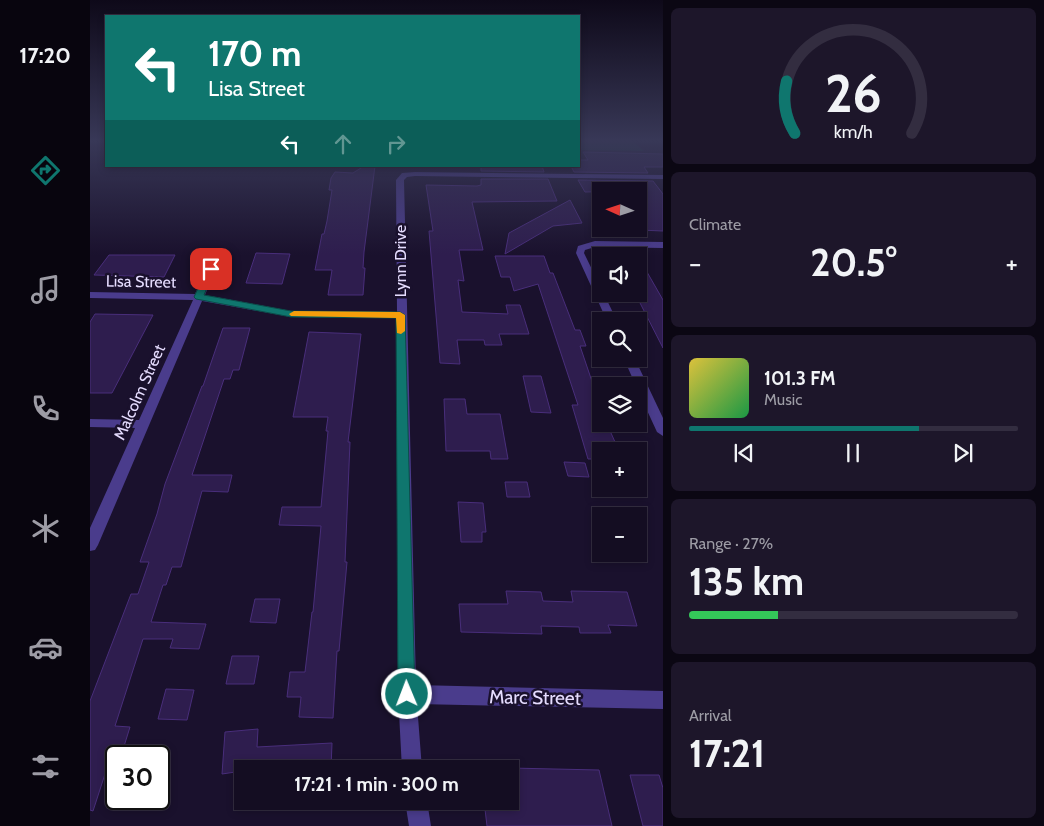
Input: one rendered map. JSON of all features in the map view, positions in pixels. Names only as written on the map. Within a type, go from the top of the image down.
[{"type":"street","name":"Lynn Drive","points":[[402,179],[400,180],[400,315],[407,694],[411,760]]},
{"type":"street","points":[[608,312],[580,253],[581,248],[595,244],[663,245]]},
{"type":"street","name":"Malcolm Street","points":[[90,545],[219,251]]},
{"type":"street","name":"Lisa Street","points":[[90,295],[199,297],[291,314],[400,315]]},
{"type":"street","points":[[633,367],[663,432]]},
{"type":"street","points":[[90,423],[143,424]]},
{"type":"street","name":"Marc Street","points":[[407,694],[663,700]]},
{"type":"street","points":[[417,810],[420,826]]},
{"type":"building","points":[[331,179],[373,179],[364,252],[363,295],[328,295],[332,270],[315,270],[322,234],[324,234],[327,221],[332,190],[329,190]]},
{"type":"building","points":[[481,179],[548,179],[557,201],[472,202],[483,250],[459,250],[464,281],[458,280],[462,312],[508,314],[506,305],[520,305],[529,334],[499,334],[502,345],[485,345],[484,340],[457,340],[460,364],[440,363],[429,231],[433,231],[426,185],[477,186],[481,185]]},
{"type":"building","points":[[578,180],[653,181],[663,194],[663,231],[648,230],[648,182],[592,182],[592,192],[585,192]]},
{"type":"building","points":[[570,200],[582,223],[553,226],[505,254],[509,233]]},
{"type":"building","points":[[256,253],[290,254],[282,284],[246,283]]},
{"type":"building","points":[[109,255],[175,255],[164,277],[94,275]]},
{"type":"building","points":[[495,256],[544,256],[550,273],[553,273],[575,330],[580,330],[586,346],[580,346],[592,381],[592,432],[611,432],[615,442],[592,442],[592,459],[588,459],[572,405],[578,405],[538,284],[514,291],[510,277],[501,277]]},
{"type":"building","points":[[647,272],[663,300],[663,348],[647,317],[647,312],[645,312],[640,302],[647,302]]},
{"type":"building","points":[[95,314],[153,315],[112,393],[90,393],[90,322]]},
{"type":"building","points":[[223,328],[250,328],[239,370],[233,370],[230,379],[224,379],[192,475],[232,475],[228,492],[202,491],[181,567],[172,567],[166,585],[163,585],[151,622],[206,624],[199,649],[170,648],[173,639],[143,639],[115,726],[130,727],[124,745],[105,745],[105,774],[93,811],[90,810],[90,701],[131,594],[138,594],[149,562],[140,562],[157,514],[165,484]]},
{"type":"building","points":[[309,332],[361,334],[348,442],[350,442],[345,562],[347,562],[339,651],[337,651],[333,718],[299,717],[301,697],[287,697],[290,672],[305,672],[321,526],[279,525],[282,507],[321,507],[328,431],[326,431],[328,417],[293,417]]},
{"type":"building","points":[[523,376],[541,376],[551,413],[531,412]]},
{"type":"building","points":[[444,399],[465,399],[467,414],[500,414],[508,459],[491,459],[490,451],[446,451]]},
{"type":"building","points":[[564,462],[585,463],[589,477],[568,476]]},
{"type":"building","points":[[505,482],[527,482],[530,497],[507,497]]},
{"type":"building","points":[[458,502],[483,503],[486,532],[482,532],[482,542],[461,542]]},
{"type":"building","points":[[506,591],[541,592],[543,601],[573,602],[571,591],[627,592],[637,626],[608,625],[611,633],[580,633],[579,627],[541,626],[542,634],[461,632],[459,604],[508,604]]},
{"type":"building","points":[[255,599],[280,599],[276,623],[250,622]]},
{"type":"building","points":[[232,656],[259,656],[254,684],[226,684]]},
{"type":"building","points":[[166,689],[194,690],[187,720],[158,719]]},
{"type":"building","points":[[258,729],[257,747],[332,743],[331,760],[234,760],[234,772],[222,774],[225,732]]},
{"type":"building","points":[[519,768],[599,770],[612,826],[487,826],[485,810],[519,810]]},
{"type":"building","points":[[630,775],[659,775],[663,788],[663,826],[643,826]]},
{"type":"slow traffic","points":[[294,314],[400,315],[401,331]]},
{"type":"route","points":[[211,269],[199,297],[291,314],[400,315],[407,694]]}]
